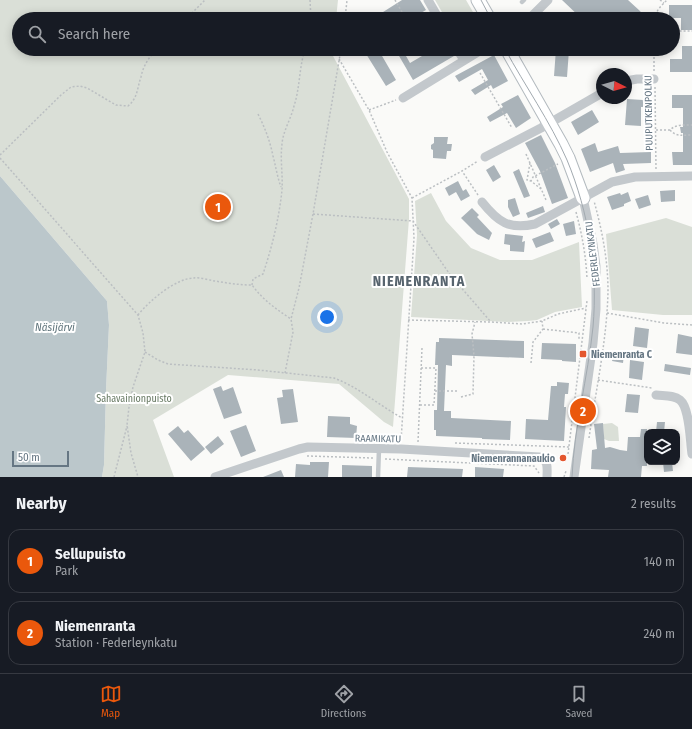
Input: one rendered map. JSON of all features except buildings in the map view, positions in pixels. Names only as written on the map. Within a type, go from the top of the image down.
[{"type":"street","points":[[428,0],[435,12]]},
{"type":"street","points":[[478,0],[485,12]]},
{"type":"street","points":[[536,12],[548,0]]},
{"type":"street","points":[[461,56],[464,60]]},
{"type":"street","points":[[403,98],[471,56]]},
{"type":"street","name":"FEDERLEYNKATU","points":[[506,56],[550,123],[568,158],[582,198],[593,244],[596,266],[597,293],[593,343],[574,477]]},
{"type":"street","points":[[632,80],[654,79]]},
{"type":"street","points":[[485,157],[550,123],[596,96]]},
{"type":"street","points":[[482,202],[493,216],[509,225],[519,227],[535,224],[612,182],[635,177],[692,176]]},
{"type":"street","points":[[656,392],[674,397],[680,400],[684,405],[687,412],[692,454]]},
{"type":"street","name":"RAAMIKATU","points":[[215,477],[308,447],[378,454],[540,457],[547,463],[547,477]]},
{"type":"lane","points":[[378,454],[378,477]]},
{"type":"path","points":[[193,12],[205,0]]},
{"type":"path","points":[[310,0],[311,12]]},
{"type":"path","points":[[346,12],[347,0]]},
{"type":"path","points":[[395,0],[402,12]]},
{"type":"path","points":[[660,0],[664,3]]},
{"type":"path","points":[[657,12],[667,0]]},
{"type":"path","points":[[680,31],[692,31]]},
{"type":"path","points":[[0,155],[71,87],[80,86],[87,88],[116,105],[128,106],[136,96],[141,76],[147,61],[151,56]]},
{"type":"path","points":[[292,319],[273,308],[252,285],[253,279],[262,274],[270,251],[282,188],[282,143],[295,106],[303,56]]},
{"type":"path","points":[[285,373],[293,332],[292,319],[313,214],[340,56]]},
{"type":"path","name":"PUUPUTKENPOLKU","points":[[654,56],[656,177]]},
{"type":"path","points":[[339,59],[368,110],[387,152],[412,198],[414,238],[401,442],[407,442]]},
{"type":"path","points":[[480,73],[512,128]]},
{"type":"path","points":[[368,110],[403,98]]},
{"type":"path","points":[[258,114],[270,141],[274,156],[276,174],[282,188]]},
{"type":"path","points":[[656,130],[670,130],[674,126],[692,125]]},
{"type":"path","points":[[670,130],[676,135],[692,135]]},
{"type":"path","points":[[526,154],[546,200]]},
{"type":"path","points":[[412,198],[485,157]]},
{"type":"path","points":[[0,158],[138,315],[143,333],[145,352],[129,406],[128,425],[131,453],[138,477]]},
{"type":"path","points":[[530,163],[527,180],[532,181],[542,189]]},
{"type":"path","points":[[528,176],[532,177],[558,164]]},
{"type":"path","points":[[462,170],[482,202]]},
{"type":"path","points":[[582,198],[580,229],[586,260],[587,282]]},
{"type":"path","points":[[582,198],[601,229],[605,250],[608,290],[605,335],[588,439]]},
{"type":"path","points":[[313,214],[413,221]]},
{"type":"path","points":[[413,221],[451,276],[491,322]]},
{"type":"path","points":[[138,315],[160,294],[188,278],[238,285],[252,285]]},
{"type":"path","points":[[568,459],[587,308],[587,295]]},
{"type":"path","points":[[408,320],[476,321],[522,324],[587,308]]},
{"type":"path","points":[[607,313],[664,323],[692,325]]},
{"type":"path","points":[[531,364],[533,342],[543,328],[542,320]]},
{"type":"path","points":[[461,397],[473,394],[474,356],[472,334],[476,321]]},
{"type":"path","points":[[543,328],[579,333],[579,339]]},
{"type":"path","points":[[418,442],[422,348]]},
{"type":"path","points":[[145,352],[168,364],[334,378],[340,380],[402,418]]},
{"type":"path","points":[[419,405],[434,405],[435,391],[436,368],[421,368]]},
{"type":"path","points":[[598,380],[656,392]]},
{"type":"path","points":[[435,391],[459,391]]},
{"type":"path","points":[[114,477],[128,425]]},
{"type":"path","points":[[412,442],[424,442]]},
{"type":"path","points":[[451,443],[569,447]]},
{"type":"path","points":[[306,457],[378,454],[401,459],[534,466],[539,472],[538,477]]},
{"type":"path","points":[[564,477],[567,465]]},
{"type":"green space","name":"Sahavainionpuisto","points":[[0,0],[338,0],[337,12],[12,12],[12,56],[333,56],[409,199],[409,219],[393,427],[384,422],[339,384],[228,375],[153,420],[174,477],[102,477],[104,465],[109,325],[107,301],[0,176]]},
{"type":"green space","points":[[435,0],[466,0],[473,12],[442,12]]},
{"type":"green space","points":[[431,193],[446,221],[471,248],[500,260],[532,260],[579,242],[582,307],[555,312],[537,320],[528,321],[507,322],[411,317],[417,235],[415,201]]},
{"type":"green space","points":[[666,218],[692,227],[692,315],[663,315],[612,310],[606,234]]},
{"type":"green space","points":[[612,423],[618,427],[619,441],[609,441],[604,439],[603,424]]},
{"type":"water","name":"Näsijärvi","points":[[0,176],[107,301],[109,325],[104,465],[102,477],[0,477]]},
{"type":"tram line","points":[[481,0],[487,12]]},
{"type":"tram line","points":[[509,56],[545,117],[567,160],[581,200],[590,242],[594,284],[593,327],[575,440],[572,477]]},
{"type":"place","name":"Sellupuisto","points":[[218,207]]},
{"type":"place","name":"Niemenranta C","points":[[583,354]]},
{"type":"place","name":"Niemenranta","points":[[583,411]]},
{"type":"place","name":"Niemenrannanaukio","points":[[563,458]]},
{"type":"district","name":"NIEMENRANTA","points":[[419,281]]}]
